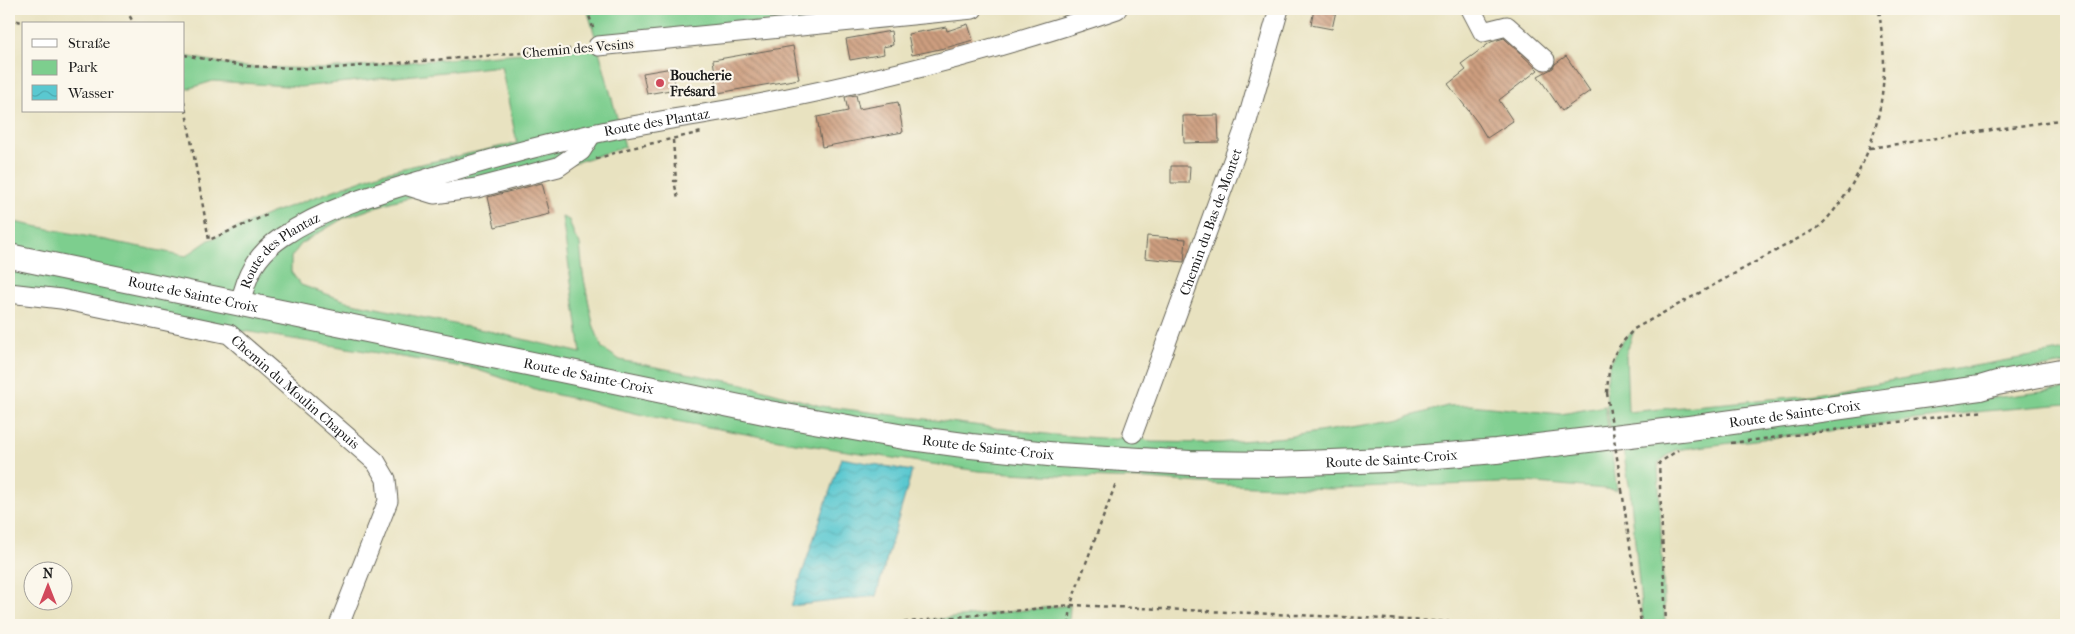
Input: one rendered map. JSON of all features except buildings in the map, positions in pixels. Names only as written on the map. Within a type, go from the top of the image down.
[{"type":"main road","name":"Route de Sainte-Croix","points":[[9,256],[769,413],[971,446],[1058,455],[1190,463],[1322,463],[1496,451],[1980,388]]},
{"type":"main road","points":[[1980,388],[2066,370]]},
{"type":"main road","points":[[1980,388],[2003,390],[2066,383]]},
{"type":"street","name":"Chemin des Vesins","points":[[598,46],[973,9]]},
{"type":"street","name":"Route des Plantaz","points":[[240,304],[246,278],[258,257],[281,238],[317,218],[372,195],[462,168],[616,129],[754,105],[937,65],[1082,14],[1117,9]]},
{"type":"street","name":"Chemin du Bas de Montet","points":[[1133,433],[1246,125],[1279,9]]},
{"type":"street","points":[[1471,9],[1483,32],[1507,26],[1545,60]]},
{"type":"street","name":"Chemin du Moulin Chapuis","points":[[9,293],[60,299],[229,334],[376,462],[386,479],[388,501],[339,625]]},
{"type":"path","points":[[126,9],[133,22]]},
{"type":"path","points":[[587,9],[598,46]]},
{"type":"path","points":[[880,625],[1071,605],[1521,624],[1642,625],[1607,393],[1608,370],[1616,350],[1634,330],[1820,227],[1835,212],[1848,193],[1870,148],[1880,107],[1884,66],[1879,9]]},
{"type":"path","points":[[9,19],[22,22]]},
{"type":"path","name":"Chemin des Vesins","points":[[185,55],[243,66],[323,69],[598,46]]},
{"type":"path","points":[[185,107],[209,240],[269,214]]},
{"type":"path","points":[[1870,148],[2066,119]]},
{"type":"path","points":[[592,161],[627,149],[704,132]]},
{"type":"path","points":[[674,133],[676,181],[674,181],[678,199]]},
{"type":"path","points":[[1724,444],[1985,411]]},
{"type":"path","points":[[1666,625],[1659,463],[1676,450],[1685,449]]},
{"type":"path","points":[[1069,625],[1071,605],[1116,483]]},
{"type":"green space","points":[[587,9],[964,9],[598,46]]},
{"type":"green space","points":[[598,47],[625,147],[577,162],[393,201],[342,219],[302,243],[291,257],[291,272],[301,285],[352,303],[493,332],[581,353],[562,217],[569,220],[575,237],[580,244],[583,274],[593,324],[602,348],[620,360],[743,384],[821,406],[1054,435],[1116,439],[1132,434],[1151,442],[1218,443],[1286,437],[1397,420],[1447,406],[1470,405],[1561,414],[1605,406],[1617,490],[1526,482],[1332,489],[978,471],[795,443],[643,415],[541,391],[475,369],[244,331],[230,334],[9,293],[9,221],[186,256],[209,240],[269,214],[381,173],[517,143],[501,66],[300,87],[213,81],[185,90],[185,56],[243,67],[323,69]]},
{"type":"green space","points":[[1634,330],[1626,354],[1628,412],[1803,396],[2066,350],[2066,364],[1611,435],[1606,392],[1608,371],[1618,348]]},
{"type":"green space","points":[[2066,389],[2066,404],[1985,411],[1675,450],[1658,463],[1665,625],[1643,625],[1630,490],[1622,444]]},
{"type":"green space","points":[[1070,605],[1069,625],[887,625]]},
{"type":"water","points":[[841,458],[912,471],[876,596],[791,606]]},
{"type":"place","name":"Boucherie Frésard","points":[[660,83]]}]
